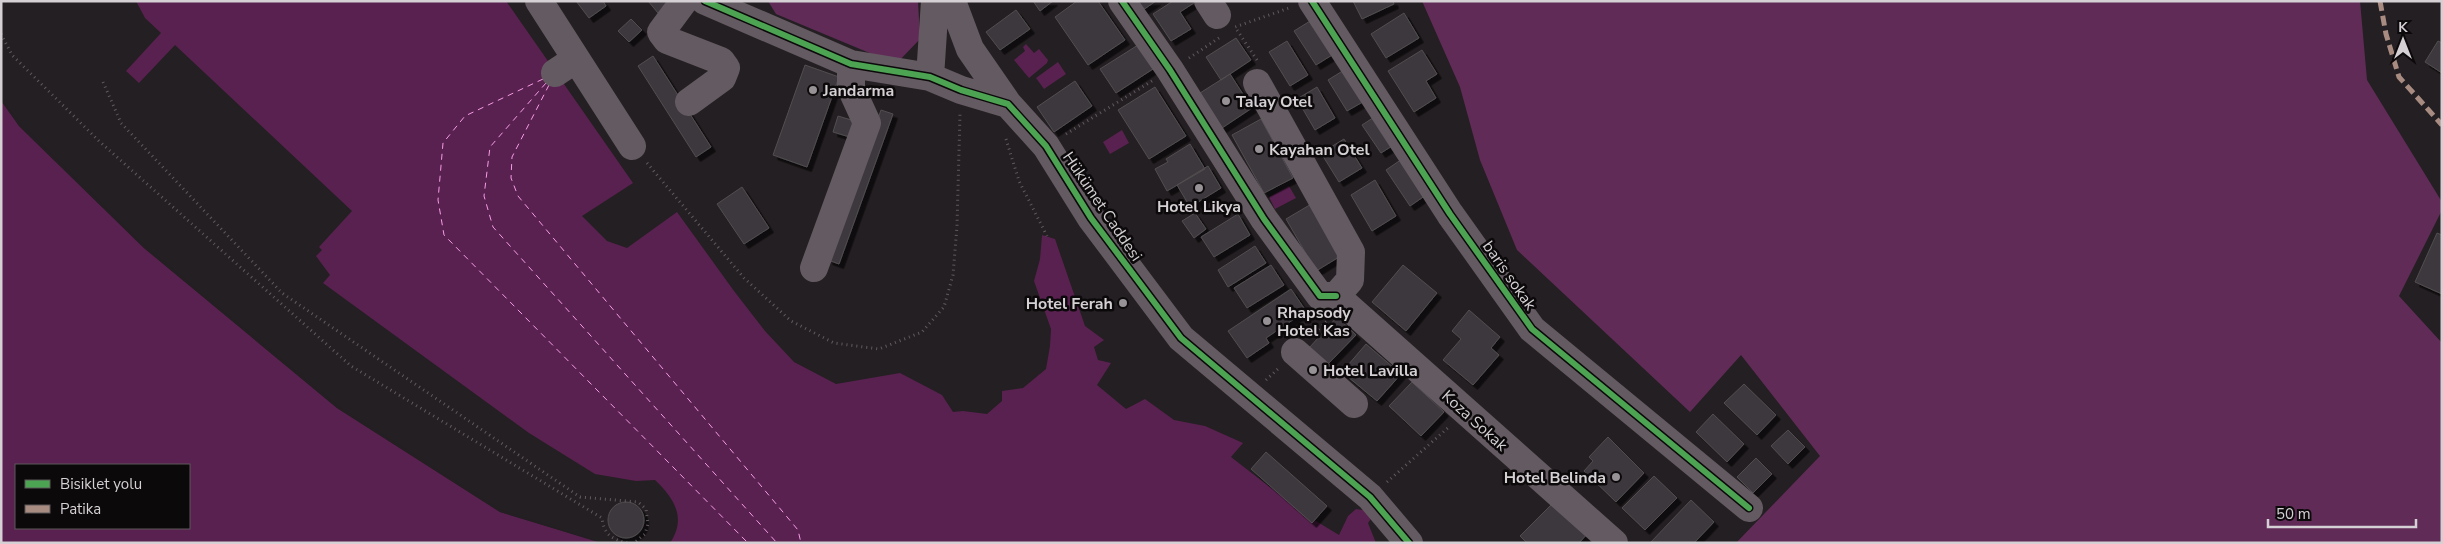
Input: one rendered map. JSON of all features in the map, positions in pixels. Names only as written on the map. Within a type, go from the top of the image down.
[{"type":"street","points":[[539,1],[565,66],[632,146]]},
{"type":"street","points":[[684,1],[661,32],[667,40],[721,61],[726,68],[722,78],[688,102]]},
{"type":"street","points":[[706,1],[851,64],[930,77],[961,90],[1008,104]]},
{"type":"street","points":[[930,77],[935,1]]},
{"type":"street","name":"Hükümet Caddesi","points":[[952,1],[970,49],[1008,104],[1046,146],[1091,218],[1181,338],[1370,497],[1409,543]]},
{"type":"street","points":[[1122,1],[1170,70],[1264,219],[1320,296],[1336,296],[1350,280],[1351,252],[1257,83]]},
{"type":"street","name":"baris sokak","points":[[1305,3],[1450,214],[1532,329],[1749,508]]},
{"type":"street","points":[[814,268],[867,123],[851,88],[851,64]]},
{"type":"street","name":"Koza Sokak","points":[[1336,296],[1614,543]]},
{"type":"street","points":[[1295,352],[1354,404]]},
{"type":"path","points":[[1257,83],[1262,68],[1235,28],[1305,3]]},
{"type":"path","points":[[1,34],[12,55],[99,141],[351,366],[602,518],[603,529],[614,541],[628,543]]},
{"type":"path","points":[[103,82],[121,123],[282,292],[580,497],[638,502],[646,509],[648,524],[645,534],[634,543]]},
{"type":"path","points":[[1046,146],[1120,102]]},
{"type":"path","points":[[1005,136],[1019,181],[1047,236]]},
{"type":"path","points":[[1370,497],[1466,412]]},
{"type":"shaded area","points":[[136,1],[506,1],[633,183],[582,216],[607,241],[627,248],[677,212],[765,331],[794,362],[836,384],[900,373],[942,395],[953,412],[963,411],[987,414],[1002,401],[1002,391],[1023,388],[1046,369],[1051,329],[1034,281],[1040,259],[1042,235],[1055,239],[1085,326],[1104,340],[1094,347],[1098,360],[1111,363],[1097,385],[1126,409],[1145,399],[1174,420],[1205,426],[1243,443],[1231,457],[1306,515],[1339,535],[1348,516],[1356,509],[1376,512],[1368,523],[1376,543],[670,543],[678,525],[678,517],[673,501],[655,480],[636,481],[595,474],[529,433],[323,283],[330,275],[316,256],[322,250],[319,247],[352,211],[175,45],[139,83],[126,71],[161,33],[145,18]]},
{"type":"shaded area","points":[[768,1],[918,1],[920,39],[896,64],[776,14]]},
{"type":"shaded area","points":[[1422,1],[2360,1],[2367,80],[2442,202],[2442,210],[2399,296],[2442,343],[2442,543],[1736,543],[1820,456],[1741,355],[1690,412],[1517,250],[1480,160],[1460,87]]},
{"type":"shaded area","points":[[1026,44],[1034,53],[1039,49],[1048,60],[1029,78],[1014,60],[1025,51],[1023,47]]},
{"type":"shaded area","points":[[1058,62],[1066,74],[1044,89],[1036,78]]},
{"type":"shaded area","points":[[1,101],[19,126],[144,248],[337,408],[500,512],[601,543],[1,543]]},
{"type":"shaded area","points":[[1122,130],[1129,143],[1110,154],[1103,142]]},
{"type":"shaded area","points":[[1289,186],[1296,198],[1275,209],[1269,197]]},
{"type":"pier","points":[[1,98],[21,124],[145,246],[338,406],[501,510],[604,543],[500,512],[337,408],[144,248],[19,126]]},
{"type":"building","points":[[576,1],[603,1],[606,6],[589,18]]},
{"type":"building","points":[[648,1],[669,1],[658,13]]},
{"type":"building","points":[[1033,1],[1053,1],[1040,11]]},
{"type":"building","points":[[1077,1],[1098,1],[1125,40],[1088,65],[1055,17]]},
{"type":"building","points":[[1137,1],[1156,1],[1143,10]]},
{"type":"building","points":[[1173,1],[1197,1],[1180,12],[1191,29],[1171,41],[1153,14]]},
{"type":"building","points":[[1353,1],[1393,1],[1394,4],[1362,19]]},
{"type":"building","points":[[1016,10],[1030,29],[1000,50],[986,32]]},
{"type":"building","points":[[1404,13],[1419,38],[1386,58],[1371,34]]},
{"type":"building","points":[[1315,18],[1337,52],[1316,65],[1294,31]]},
{"type":"building","points":[[631,19],[642,30],[629,42],[618,31]]},
{"type":"building","points":[[1236,38],[1251,60],[1221,80],[1206,57]]},
{"type":"building","points":[[1287,41],[1308,75],[1290,86],[1269,52]]},
{"type":"building","points":[[2438,41],[2442,43],[2442,73],[2425,62]]},
{"type":"building","points":[[1138,45],[1153,69],[1116,93],[1100,69]]},
{"type":"building","points":[[1422,50],[1437,74],[1426,81],[1436,98],[1414,112],[1388,71]]},
{"type":"building","points":[[653,56],[711,147],[696,157],[638,66]]},
{"type":"building","points":[[805,65],[839,77],[807,167],[773,155]]},
{"type":"building","points":[[1349,67],[1368,99],[1347,111],[1328,80]]},
{"type":"building","name":"Talay Otel","points":[[1230,74],[1252,108],[1222,128],[1200,93]]},
{"type":"building","points":[[1075,81],[1092,106],[1054,132],[1037,107]]},
{"type":"building","points":[[1155,87],[1186,136],[1149,159],[1118,110]]},
{"type":"building","points":[[1317,87],[1335,118],[1315,130],[1297,99]]},
{"type":"building","points":[[881,110],[893,114],[839,264],[828,260]]},
{"type":"building","points":[[1382,112],[1400,141],[1381,153],[1362,125]]},
{"type":"building","points":[[838,116],[858,122],[853,138],[833,132]]},
{"type":"building","name":"Kayahan Otel","points":[[1261,119],[1293,178],[1264,193],[1232,135]]},
{"type":"building","points":[[1344,139],[1362,168],[1339,182],[1321,153]]},
{"type":"building","points":[[1190,144],[1205,169],[1167,191],[1155,169],[1168,162],[1166,159]]},
{"type":"building","points":[[1408,155],[1432,191],[1410,206],[1386,170]]},
{"type":"building","points":[[1208,166],[1221,188],[1190,207],[1177,185]]},
{"type":"building","points":[[1375,180],[1396,216],[1372,231],[1351,195]]},
{"type":"building","points":[[742,187],[769,228],[744,244],[717,204]]},
{"type":"building","points":[[1313,203],[1344,254],[1316,271],[1286,219]]},
{"type":"building","points":[[1195,213],[1206,229],[1194,238],[1182,221]]},
{"type":"building","points":[[1238,214],[1250,235],[1214,257],[1201,237]]},
{"type":"building","points":[[2437,233],[2442,235],[2442,294],[2415,282]]},
{"type":"building","points":[[1255,246],[1266,263],[1228,287],[1218,270]]},
{"type":"building","points":[[1271,265],[1284,285],[1247,308],[1234,288]]},
{"type":"building","points":[[1403,265],[1437,293],[1406,331],[1372,302]]},
{"type":"building","name":"Rhapsody Hotel Kas","points":[[1291,289],[1306,311],[1266,338],[1269,343],[1247,358],[1228,331]]},
{"type":"building","points":[[1469,310],[1500,337],[1491,348],[1499,355],[1473,385],[1443,360],[1461,339],[1452,331]]},
{"type":"building","points":[[1337,317],[1356,335],[1327,365],[1309,348]]},
{"type":"building","points":[[1366,344],[1401,374],[1377,401],[1342,372]]},
{"type":"building","points":[[1412,382],[1444,412],[1421,436],[1389,406]]},
{"type":"building","points":[[1744,384],[1776,415],[1757,435],[1724,403]]},
{"type":"building","points":[[1713,414],[1744,444],[1727,462],[1696,432]]},
{"type":"building","points":[[1788,430],[1805,447],[1788,464],[1771,446]]},
{"type":"building","points":[[1608,437],[1644,473],[1616,502],[1584,471],[1593,461],[1589,457]]},
{"type":"building","points":[[1266,452],[1327,506],[1312,523],[1251,469]]},
{"type":"building","points":[[1756,458],[1772,474],[1753,493],[1737,477]]},
{"type":"building","points":[[1654,476],[1677,498],[1645,530],[1622,508]]},
{"type":"building","points":[[1691,500],[1714,522],[1694,543],[1650,543]]},
{"type":"building","points":[[1555,501],[1588,533],[1579,543],[1527,543],[1520,536]]},
{"type":"building","points":[[626,502],[633,503],[639,507],[643,513],[643,527],[639,533],[633,537],[626,538],[619,537],[613,533],[609,527],[608,520],[609,513],[613,507],[619,503]]},
{"type":"ferry route","points":[[543,79],[465,116],[443,143],[438,200],[444,235],[748,543]]},
{"type":"ferry route","points":[[546,83],[490,147],[484,196],[493,227],[777,543]]},
{"type":"ferry route","points":[[549,85],[512,157],[511,178],[518,196],[798,530],[801,543]]},
{"type":"marked path","points":[[2380,1],[2386,34],[2399,77],[2442,125]]},
{"type":"cycle path","points":[[705,1],[851,64],[930,77],[961,90],[1008,104],[1046,146],[1091,218],[1181,338],[1370,497],[1409,543]]},
{"type":"cycle path","points":[[1122,1],[1170,70],[1264,219],[1320,296],[1336,296]]},
{"type":"cycle path","points":[[1312,1],[1450,214],[1532,329],[1749,508]]},
{"type":"place","name":"Jandarma","points":[[813,90]]},
{"type":"place","name":"Talay Otel","points":[[1226,101]]},
{"type":"place","name":"Kayahan Otel","points":[[1259,149]]},
{"type":"place","name":"Hotel Likya","points":[[1199,188]]},
{"type":"place","name":"Hotel Ferah","points":[[1123,303]]},
{"type":"place","name":"Rhapsody Hotel Kas","points":[[1267,321]]},
{"type":"place","name":"Hotel Lavilla","points":[[1313,370]]},
{"type":"place","name":"Hotel Belinda","points":[[1616,477]]}]
